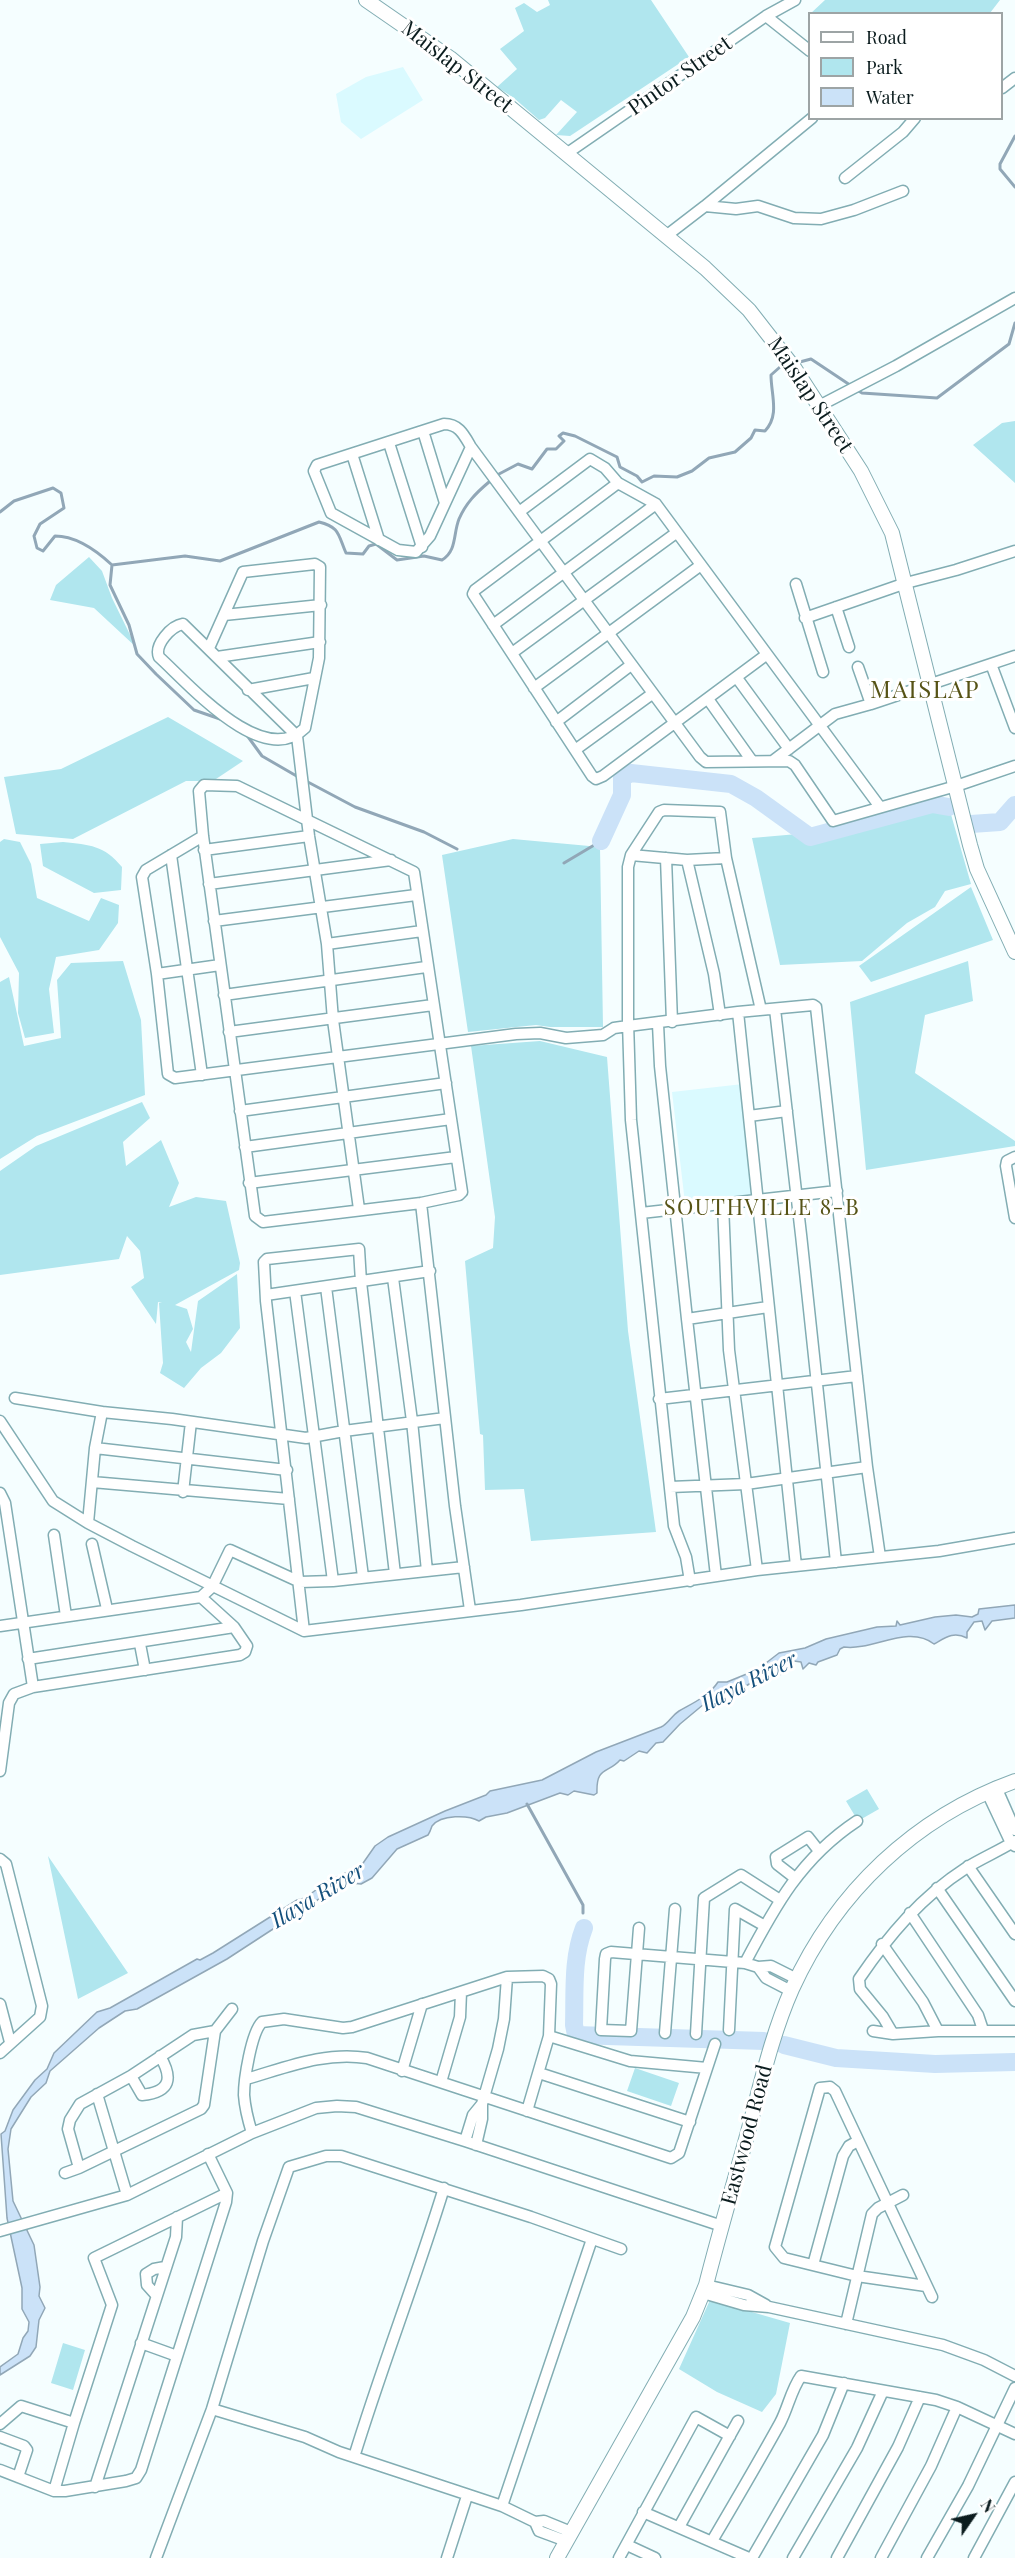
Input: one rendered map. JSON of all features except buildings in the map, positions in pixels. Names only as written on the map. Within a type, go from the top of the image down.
[{"type":"main road","name":"Maislap Street","points":[[372,1],[450,58],[705,268],[749,310],[791,364],[861,471],[885,515],[899,553],[977,869],[1015,952]]},
{"type":"main road","name":"Eastwood Road","points":[[557,2558],[685,2334],[705,2289],[769,2055],[794,1985],[826,1927],[875,1869],[917,1832],[964,1802],[1015,1780]]},
{"type":"street","name":"Pintor Street","points":[[566,154],[766,16],[795,0]]},
{"type":"street","points":[[766,16],[808,49]]},
{"type":"street","points":[[1003,87],[1015,78]]},
{"type":"street","points":[[666,236],[810,120]]},
{"type":"street","points":[[845,178],[903,132],[913,120]]},
{"type":"street","points":[[705,206],[736,208],[758,206],[794,218],[821,219],[854,210],[903,191]]},
{"type":"street","points":[[819,406],[896,366],[1015,298]]},
{"type":"street","points":[[471,447],[422,548],[416,552],[398,550],[331,513],[314,471],[317,465],[444,424],[453,424],[460,430],[691,747],[706,762],[774,760],[795,765],[834,820],[956,786],[1015,766]]},
{"type":"street","points":[[423,431],[445,503]]},
{"type":"street","points":[[389,443],[422,548]]},
{"type":"street","points":[[352,454],[379,540]]},
{"type":"street","points":[[519,512],[590,459],[605,468],[618,483],[656,504],[880,807]]},
{"type":"street","points":[[618,483],[475,590],[473,594],[596,779],[766,655]]},
{"type":"street","points":[[493,625],[656,504]]},
{"type":"street","points":[[512,654],[676,533]]},
{"type":"street","points":[[805,618],[906,583],[956,570],[1015,550]]},
{"type":"street","points":[[213,652],[224,615],[243,572],[315,564],[320,567],[320,642],[305,728],[297,736],[289,739],[256,736],[229,721],[159,657],[157,651],[158,645],[178,625],[183,624],[297,736],[309,836],[327,944],[333,1020],[351,1169],[359,1209]]},
{"type":"street","points":[[534,688],[701,565]]},
{"type":"street","points":[[796,584],[823,672]]},
{"type":"street","points":[[224,615],[321,605]]},
{"type":"street","points":[[836,607],[849,647]]},
{"type":"street","points":[[213,652],[320,642]]},
{"type":"street","points":[[774,760],[835,714],[1015,656]]},
{"type":"street","points":[[991,664],[1015,728]]},
{"type":"street","points":[[556,722],[631,665]]},
{"type":"street","points":[[858,667],[871,704]]},
{"type":"street","points":[[248,690],[314,678]]},
{"type":"street","points":[[737,678],[789,749]]},
{"type":"street","points":[[575,750],[652,694]]},
{"type":"street","points":[[708,699],[752,761]]},
{"type":"street","points":[[204,785],[237,786],[414,872],[426,967],[434,1005],[462,1192],[459,1196],[421,1203],[262,1222],[255,1216],[202,836],[199,791],[204,785]]},
{"type":"street","points":[[690,1581],[686,1557],[680,1547],[674,1526],[631,1120],[628,1026],[628,867],[632,855],[659,812],[664,810],[720,812],[726,858],[761,1010]]},
{"type":"street","points":[[202,836],[146,870],[142,877],[157,974],[168,1074],[175,1078],[438,1043],[540,1033],[566,1038],[603,1035],[614,1028],[813,1005],[818,1011],[867,1467],[880,1557]]},
{"type":"street","points":[[204,850],[309,836]]},
{"type":"street","points":[[171,855],[202,1076]]},
{"type":"street","points":[[632,855],[687,860],[726,858]]},
{"type":"street","points":[[666,858],[672,1022]]},
{"type":"street","points":[[209,885],[391,860]]},
{"type":"street","points":[[687,860],[714,974],[720,1015]]},
{"type":"street","points":[[214,921],[417,895]]},
{"type":"street","points":[[327,944],[422,931]]},
{"type":"street","points":[[157,974],[220,965]]},
{"type":"street","points":[[224,995],[426,967]]},
{"type":"street","points":[[230,1032],[434,1005]]},
{"type":"street","points":[[775,1009],[798,1197],[836,1562]]},
{"type":"street","points":[[738,1012],[796,1566]]},
{"type":"street","points":[[658,1024],[675,1209],[716,1576]]},
{"type":"street","points":[[240,1111],[446,1083]]},
{"type":"street","points":[[749,1116],[787,1111]]},
{"type":"street","points":[[245,1147],[451,1119]]},
{"type":"street","points":[[249,1183],[456,1157]]},
{"type":"street","points":[[1015,1157],[1007,1161],[1006,1166],[1015,1218]]},
{"type":"street","points":[[640,1213],[837,1191]]},
{"type":"street","points":[[421,1203],[445,1418],[470,1610]]},
{"type":"street","points":[[723,1204],[728,1331],[758,1570]]},
{"type":"street","points":[[304,1631],[266,1295],[264,1262],[271,1258],[359,1249],[395,1574]]},
{"type":"street","points":[[266,1295],[430,1272]]},
{"type":"street","points":[[393,1278],[412,1421],[427,1571]]},
{"type":"street","points":[[326,1287],[363,1577]]},
{"type":"street","points":[[295,1291],[333,1581]]},
{"type":"street","points":[[687,1319],[768,1307]]},
{"type":"street","points":[[659,1399],[857,1376]]},
{"type":"street","points":[[15,1398],[102,1412],[314,1438],[379,1425],[445,1418]]},
{"type":"street","points":[[88,1523],[95,1448],[102,1412]]},
{"type":"street","points":[[0,1421],[53,1501],[88,1523],[304,1631],[690,1581],[758,1570],[939,1551],[1015,1538]]},
{"type":"street","points":[[183,1492],[192,1422]]},
{"type":"street","points":[[95,1448],[287,1470]]},
{"type":"street","points":[[670,1487],[746,1484],[867,1467]]},
{"type":"street","points":[[92,1482],[183,1492],[289,1499]]},
{"type":"street","points":[[0,1493],[5,1503],[33,1687]]},
{"type":"street","points":[[54,1535],[66,1616]]},
{"type":"street","points":[[92,1544],[107,1609]]},
{"type":"street","points":[[0,1626],[201,1596],[212,1587],[230,1550],[300,1582],[333,1581],[464,1567]]},
{"type":"street","points":[[0,1771],[9,1703],[14,1694],[33,1687],[240,1655],[245,1652],[247,1646],[234,1628],[201,1596]]},
{"type":"street","points":[[28,1659],[140,1644],[234,1628]]},
{"type":"street","points":[[140,1644],[144,1670]]},
{"type":"street","points":[[992,1790],[1015,1830]]},
{"type":"street","points":[[893,2034],[858,1984],[882,1944],[910,1912],[937,1888],[968,1866],[1014,1843],[992,1790]]},
{"type":"street","points":[[744,1963],[795,1878],[833,1837],[857,1821]]},
{"type":"street","points":[[795,1878],[777,1863],[776,1857],[808,1837],[819,1851]]},
{"type":"street","points":[[0,1859],[6,1864],[42,2006],[40,2017],[0,2053]]},
{"type":"street","points":[[968,1866],[1015,1934]]},
{"type":"street","points":[[696,2034],[702,1904],[708,1895],[741,1875],[780,1900]]},
{"type":"street","points":[[937,1888],[1015,2001]]},
{"type":"street","points":[[665,2033],[669,1958],[675,1909]]},
{"type":"street","points":[[729,2030],[735,1909],[765,1926]]},
{"type":"street","points":[[910,1912],[978,2015],[982,2030]]},
{"type":"street","points":[[639,1928],[637,1956],[632,2031],[601,2030],[606,1954],[611,1952],[637,1956],[744,1963],[758,1967],[766,1978],[794,1985]]},
{"type":"street","points":[[882,1944],[923,2002],[938,2031]]},
{"type":"street","points":[[477,2145],[483,2100],[504,2019],[507,1977]]},
{"type":"street","points":[[252,2133],[246,2111],[246,2079],[256,2031],[262,2022],[284,2019],[342,2028],[352,2027],[507,1977],[543,1977],[549,1979],[551,1984],[549,2036],[528,2111]]},
{"type":"street","points":[[441,2082],[460,2017],[461,1992]]},
{"type":"street","points":[[0,2004],[10,2042]]},
{"type":"street","points":[[402,2071],[422,2004]]},
{"type":"street","points":[[65,2173],[115,2152],[201,2109],[204,2105],[215,2031],[232,2009]]},
{"type":"street","points":[[79,2168],[68,2129],[70,2120],[81,2104],[131,2076],[193,2035],[215,2031]]},
{"type":"street","points":[[873,2031],[893,2034],[938,2031],[1015,2031]]},
{"type":"street","points":[[549,2036],[630,2061],[707,2068]]},
{"type":"street","points":[[246,2079],[315,2059],[349,2055],[366,2058],[441,2082],[483,2100],[528,2111],[671,2158],[679,2153],[715,2044]]},
{"type":"street","points":[[131,2076],[142,2096],[149,2095],[165,2085],[170,2079],[169,2072],[160,2056]]},
{"type":"street","points":[[539,2073],[690,2122]]},
{"type":"street","points":[[926,2286],[857,2276],[784,2258],[775,2247],[820,2088],[830,2087],[835,2091],[932,2297]]},
{"type":"street","points":[[97,2094],[127,2195]]},
{"type":"street","points":[[465,2141],[473,2115],[483,2100]]},
{"type":"street","points":[[1,2231],[127,2195],[252,2133],[316,2108],[337,2106],[356,2107],[722,2226]]},
{"type":"street","points":[[813,2265],[843,2156],[849,2146],[858,2141]]},
{"type":"street","points":[[0,2470],[54,2491],[95,2487],[136,2478],[141,2470],[226,2202],[227,2193],[208,2154]]},
{"type":"street","points":[[156,2558],[212,2409],[263,2241],[289,2168],[326,2156],[341,2156],[444,2188],[621,2249]]},
{"type":"street","points":[[354,2457],[444,2188]]},
{"type":"street","points":[[54,2491],[112,2305],[94,2258],[227,2193]]},
{"type":"street","points":[[846,2324],[872,2214],[887,2202],[903,2195]]},
{"type":"street","points":[[95,2487],[176,2237],[177,2217]]},
{"type":"street","points":[[502,2506],[591,2239]]},
{"type":"street","points":[[156,2295],[147,2285],[146,2274],[154,2269],[165,2268]]},
{"type":"street","points":[[705,2289],[748,2295],[768,2307],[943,2345],[984,2360],[1015,2376]]},
{"type":"street","points":[[141,2343],[177,2356]]},
{"type":"street","points":[[712,2541],[790,2405],[793,2390],[801,2376],[920,2397],[957,2407],[1015,2434]]},
{"type":"street","points":[[644,2512],[751,2558],[823,2435],[844,2383]]},
{"type":"street","points":[[927,2558],[953,2514],[999,2425],[1015,2388]]},
{"type":"street","points":[[793,2558],[857,2448],[883,2391]]},
{"type":"street","points":[[837,2558],[898,2447],[920,2397]]},
{"type":"street","points":[[0,2424],[21,2406],[74,2423]]},
{"type":"street","points":[[881,2558],[931,2466],[957,2407]]},
{"type":"street","points":[[212,2409],[305,2437],[354,2457],[502,2506],[535,2522],[544,2521],[569,2537]]},
{"type":"street","points":[[620,2558],[696,2417],[730,2436]]},
{"type":"street","points":[[679,2527],[738,2421]]},
{"type":"street","points":[[0,2438],[24,2446],[27,2450],[18,2477]]},
{"type":"street","points":[[974,2558],[1015,2482]]},
{"type":"street","points":[[447,2558],[467,2496]]},
{"type":"street","points":[[627,2545],[655,2558]]},
{"type":"shaded area","points":[[403,67],[423,100],[361,139],[341,122],[336,94],[366,77]]},
{"type":"shaded area","points":[[743,1084],[757,1195],[685,1203],[672,1092]]},
{"type":"green space","points":[[548,0],[651,0],[689,57],[570,136],[556,135],[577,112],[561,100],[545,118],[539,120],[514,98],[497,87],[517,69],[500,49],[524,31],[515,8],[524,3],[537,12],[550,5]]},
{"type":"green space","points":[[825,0],[1000,0],[991,12],[812,12]]},
{"type":"green space","points":[[1015,421],[1015,483],[973,445],[1002,423]]},
{"type":"green space","points":[[89,557],[102,571],[112,598],[136,647],[94,608],[50,600],[56,585]]},
{"type":"green space","points":[[168,717],[243,761],[213,781],[186,781],[73,839],[16,834],[4,777],[61,769]]},
{"type":"green space","points":[[915,806],[950,811],[971,884],[945,891],[935,907],[907,923],[862,961],[780,965],[752,838],[843,830]]},
{"type":"green space","points":[[4,839],[20,842],[31,864],[37,898],[89,921],[101,898],[119,905],[118,923],[99,950],[56,957],[49,989],[54,1033],[25,1038],[18,1013],[19,973],[0,937],[0,842]]},
{"type":"green space","points":[[513,839],[600,847],[603,1027],[536,1025],[468,1032],[442,855]]},
{"type":"green space","points":[[63,842],[89,845],[109,854],[122,867],[121,890],[94,893],[43,866],[40,844]]},
{"type":"green space","points":[[971,887],[993,940],[871,982],[859,966]]},
{"type":"green space","points":[[123,961],[141,1020],[145,1095],[37,1136],[0,1159],[0,982],[9,977],[24,1046],[61,1038],[57,980],[71,963]]},
{"type":"green space","points":[[968,961],[973,1001],[925,1015],[915,1073],[1015,1141],[1015,1146],[866,1170],[850,1002]]},
{"type":"green space","points":[[540,1041],[607,1057],[628,1331],[656,1532],[531,1541],[524,1489],[485,1490],[483,1435],[480,1434],[465,1261],[493,1248],[495,1217],[471,1046]]},
{"type":"green space","points":[[142,1102],[150,1118],[123,1142],[126,1166],[161,1140],[179,1183],[169,1207],[196,1197],[226,1201],[240,1263],[239,1270],[175,1305],[187,1309],[193,1329],[186,1342],[191,1352],[198,1301],[237,1274],[240,1328],[221,1353],[201,1368],[184,1388],[160,1373],[163,1363],[159,1303],[162,1303],[158,1302],[156,1324],[131,1287],[144,1278],[140,1251],[127,1236],[119,1259],[0,1275],[0,1171],[36,1146]]},
{"type":"green space","points":[[867,1789],[879,1809],[858,1821],[846,1801]]},
{"type":"green space","points":[[48,1856],[128,1973],[78,1999]]},
{"type":"green space","points":[[635,2068],[679,2083],[671,2106],[627,2091]]},
{"type":"green space","points":[[710,2300],[790,2323],[776,2394],[762,2412],[717,2392],[679,2369]]},
{"type":"green space","points":[[63,2343],[85,2350],[73,2390],[51,2383]]},
{"type":"water","name":"Ilaya River","points":[[1015,1605],[1015,1618],[992,1621],[985,1630],[982,1621],[974,1622],[967,1632],[967,1638],[953,1635],[934,1644],[924,1639],[902,1637],[867,1645],[844,1647],[837,1655],[818,1662],[816,1665],[809,1663],[803,1669],[801,1662],[794,1661],[783,1674],[759,1678],[741,1689],[739,1687],[732,1693],[704,1704],[663,1742],[656,1743],[647,1753],[639,1751],[624,1761],[620,1760],[598,1778],[597,1793],[594,1795],[574,1791],[568,1795],[560,1793],[479,1821],[462,1817],[442,1819],[432,1826],[428,1835],[397,1849],[372,1878],[361,1884],[351,1883],[336,1888],[227,1959],[137,2009],[125,2011],[99,2028],[50,2071],[46,2083],[31,2097],[11,2129],[8,2149],[13,2201],[34,2245],[40,2287],[39,2296],[45,2308],[39,2320],[36,2347],[30,2356],[0,2375],[0,2367],[18,2354],[28,2331],[29,2322],[22,2309],[22,2288],[7,2218],[1,2134],[5,2131],[13,2110],[35,2080],[47,2069],[54,2053],[97,2012],[110,2008],[197,1959],[200,1960],[213,1953],[297,1900],[305,1898],[328,1881],[361,1866],[375,1846],[388,1837],[486,1795],[490,1791],[542,1780],[596,1752],[661,1727],[676,1713],[705,1695],[718,1682],[727,1682],[754,1671],[764,1671],[766,1663],[779,1653],[805,1648],[826,1639],[877,1627],[896,1626],[897,1621],[900,1625],[935,1617],[956,1615],[972,1617],[978,1614],[979,1609]]},
{"type":"waterway","points":[[1015,136],[1000,164],[1000,169],[1015,187]]},
{"type":"waterway","points":[[855,389],[862,393],[937,398],[1009,344],[1015,323]]},
{"type":"waterway","points":[[796,363],[811,359],[850,385]]},
{"type":"waterway","points":[[499,474],[518,464],[532,469],[547,449],[556,449],[564,441],[559,436],[563,433],[575,436],[617,457],[620,467],[637,476],[642,482],[654,476],[677,477],[692,471],[709,458],[735,452],[751,438],[755,430],[765,431],[770,425],[774,404],[771,375],[786,365]]},
{"type":"waterway","points":[[0,512],[14,501],[53,488],[61,493],[64,508],[40,524],[34,536],[37,548],[43,551],[55,536],[63,537],[86,545],[112,565],[185,556],[220,561],[319,522],[335,529],[346,553],[363,554],[369,546],[376,544],[397,560],[424,556],[442,560],[450,552],[459,519],[465,508],[489,482]]},
{"type":"waterway","points":[[112,565],[110,585],[129,625],[137,654],[194,710],[220,719]]},
{"type":"waterway","points":[[246,734],[262,756],[300,778]]},
{"type":"waterway","points":[[601,841],[622,795],[622,778],[631,773],[731,784],[756,798],[810,837],[932,804],[949,807]]},
{"type":"waterway","points":[[306,781],[355,807],[424,832],[457,849]]},
{"type":"waterway","points":[[971,824],[1000,822],[1015,805]]},
{"type":"waterway","points":[[564,863],[601,841]]},
{"type":"waterway","points":[[527,1804],[583,1905],[583,1913]]},
{"type":"waterway","points":[[584,1928],[575,1976],[574,2025],[576,2035],[764,2041]]},
{"type":"waterway","points":[[784,2045],[836,2058],[935,2064],[1015,2062]]},
{"type":"district","name":"MAISLAP","points":[[925,691]]},
{"type":"district","name":"SOUTHVILLE 8-B","points":[[762,1208]]}]
